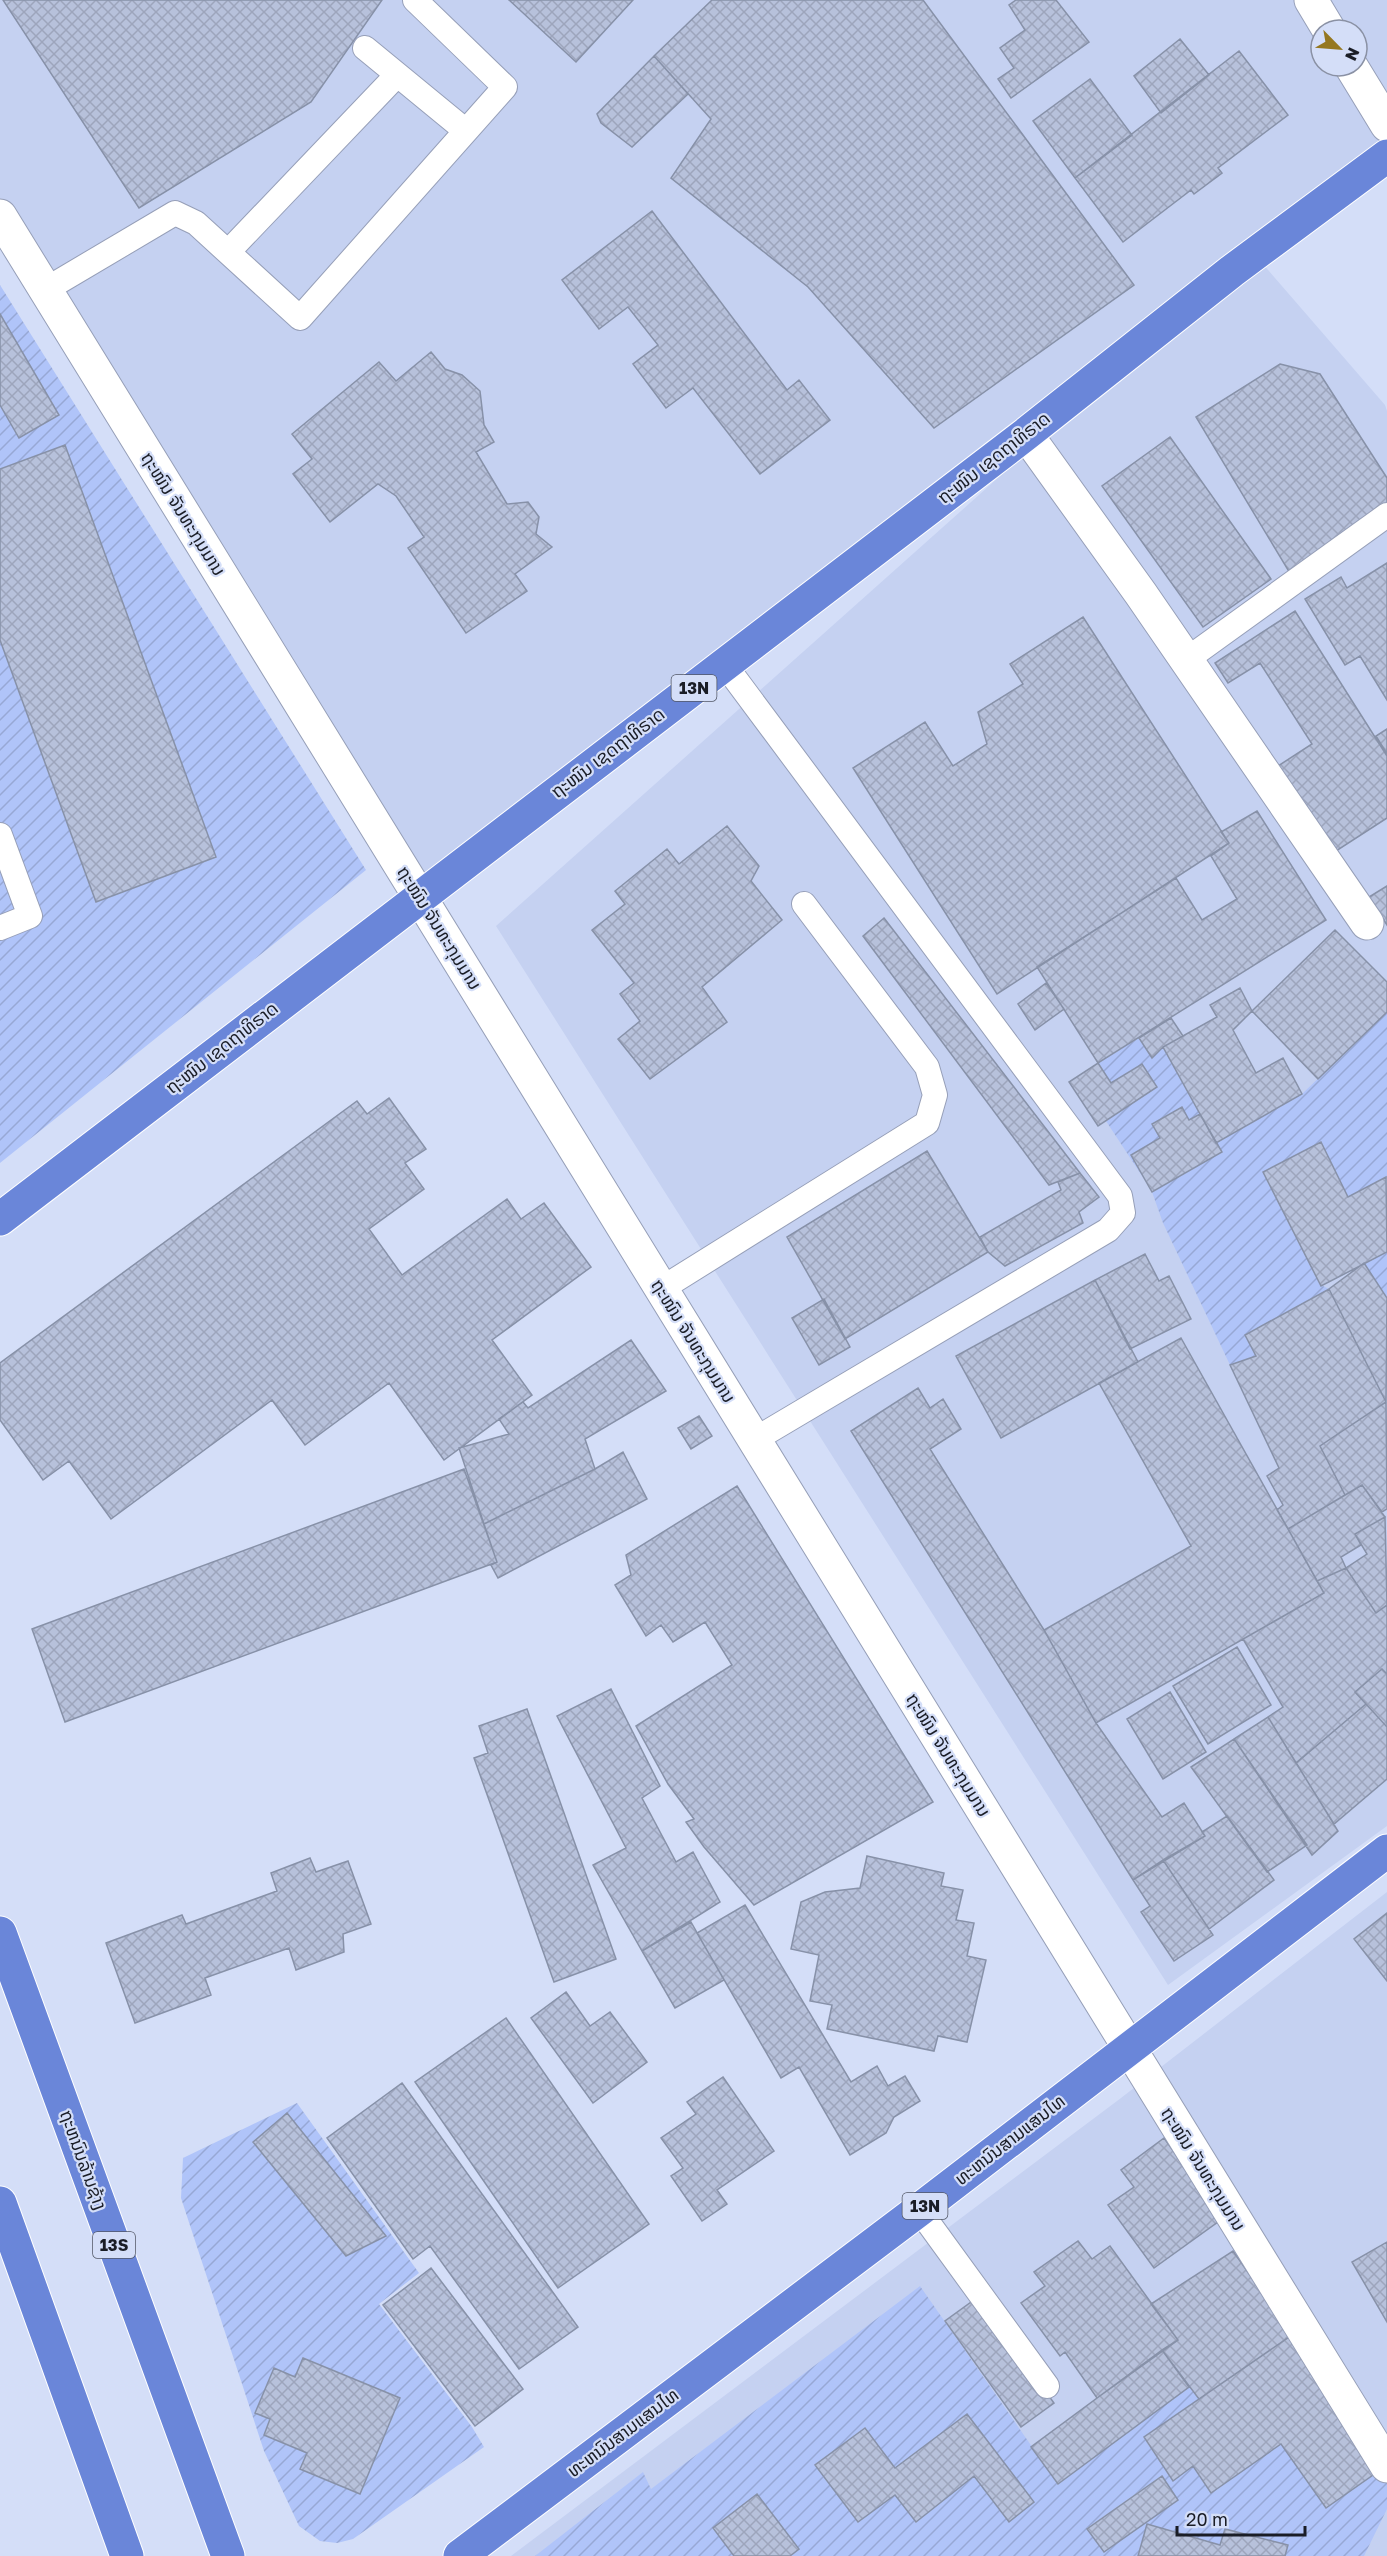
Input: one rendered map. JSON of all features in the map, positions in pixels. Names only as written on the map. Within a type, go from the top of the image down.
[{"type":"highway","name":"ຖະໜົນ ເຊດຖາທິຣາດ","points":[[0,1219],[419,896],[1026,434],[1232,271],[1387,156]]},
{"type":"highway","name":"ທະຫນົນສາມແສນໄທ","points":[[460,2556],[919,2210],[1387,1851]]},
{"type":"highway","name":"ຖະຫນົນລ້ານຊ້າງ","points":[[0,1933],[228,2556]]},
{"type":"highway","points":[[0,2203],[128,2556]]},
{"type":"street","points":[[1311,0],[1322,18]]},
{"type":"street","points":[[1358,78],[1387,125]]},
{"type":"street","name":"ຖະໜົນ ຈັນທະກຸມມານ","points":[[0,216],[1129,2049],[1377,2428],[1387,2466]]},
{"type":"street","points":[[1026,434],[1186,660],[1367,923]]},
{"type":"lane","points":[[45,290],[175,213],[196,223],[300,318],[506,87],[415,0]]},
{"type":"lane","points":[[365,48],[466,131]]},
{"type":"lane","points":[[228,252],[397,75]]},
{"type":"lane","points":[[1186,660],[1387,515]]},
{"type":"lane","points":[[725,665],[1120,1196],[1123,1214],[1108,1230],[754,1440]]},
{"type":"lane","points":[[0,836],[30,916],[0,928]]},
{"type":"lane","points":[[661,1289],[927,1123],[935,1095],[927,1067],[804,904]]},
{"type":"lane","points":[[919,2210],[1047,2386]]},
{"type":"shaded area","points":[[0,0],[1387,0],[1387,156],[1255,255],[1385,405],[1387,411],[1387,1826],[1168,1985],[496,926],[1203,295],[419,896],[0,216]]},
{"type":"shaded area","points":[[0,285],[366,870],[0,1163]]},
{"type":"shaded area","points":[[1387,1012],[1387,1178],[1348,1197],[1321,1142],[1263,1172],[1321,1285],[1329,1289],[1245,1335],[1256,1356],[1230,1365],[1163,1223],[1152,1192],[1222,1152],[1216,1143],[1302,1094]]},
{"type":"shaded area","points":[[1139,1038],[1152,1057],[1163,1047],[1200,1114],[1189,1120],[1182,1107],[1152,1124],[1160,1138],[1131,1155],[1144,1179],[1106,1121],[1157,1087],[1142,1064],[1111,1083],[1098,1063]]},
{"type":"shaded area","points":[[1387,1252],[1387,1298],[1364,1263]]},
{"type":"shaded area","points":[[1387,1892],[1387,2556],[511,2556],[1121,2098]]},
{"type":"shaded area","points":[[297,2103],[419,2273],[379,2304],[472,2427],[484,2447],[353,2539],[337,2543],[320,2541],[299,2526],[264,2451],[181,2198],[183,2158]],"holes":[[[287,2113],[386,2236],[346,2256],[253,2142]],[[304,2358],[399,2399],[300,2469],[307,2453],[264,2435],[270,2419],[255,2413],[274,2368],[295,2377]]]},
{"type":"shaded area","points":[[920,2286],[1058,2484],[1189,2387],[1199,2399],[1144,2438],[1173,2481],[1193,2466],[1211,2492],[1281,2444],[1326,2508],[1383,2468],[1387,2471],[1387,2509],[1364,2556],[1285,2556],[1287,2545],[1225,2529],[1220,2545],[1147,2525],[1138,2556],[790,2556],[757,2494],[713,2528],[734,2556],[535,2556],[643,2472],[651,2489]],"holes":[[[967,2414],[1034,2502],[1009,2522],[974,2476],[916,2521],[895,2495],[858,2522],[815,2465],[864,2428],[895,2468]],[[1161,2476],[1178,2500],[1104,2552],[1087,2528]]]},
{"type":"building","points":[[3,0],[382,0],[311,102],[139,208]]},
{"type":"building","points":[[509,0],[633,0],[576,62]]},
{"type":"building","points":[[712,0],[923,0],[1134,285],[934,428],[808,287],[671,178],[711,119],[654,56]]},
{"type":"building","points":[[1016,0],[1056,0],[1089,42],[1011,98],[998,79],[1014,68],[1000,48],[1025,30],[1009,5]]},
{"type":"building","points":[[1180,39],[1209,75],[1161,113],[1134,76]]},
{"type":"building","points":[[1239,51],[1288,115],[1218,168],[1222,173],[1194,194],[1191,190],[1123,242],[1075,178]]},
{"type":"building","points":[[654,56],[688,94],[632,147],[601,123],[597,114]]},
{"type":"building","points":[[1090,79],[1132,135],[1075,178],[1033,121]]},
{"type":"building","points":[[652,211],[787,390],[799,380],[830,420],[760,474],[693,388],[666,408],[633,364],[658,345],[628,307],[599,329],[562,280]]},
{"type":"building","points":[[0,314],[59,415],[19,438],[0,405]]},
{"type":"building","points":[[431,352],[445,369],[462,375],[480,391],[484,425],[494,442],[476,452],[507,504],[528,502],[539,517],[536,534],[552,547],[515,574],[527,591],[466,633],[408,548],[424,537],[396,496],[378,484],[330,522],[293,474],[312,459],[292,434],[379,362],[396,381]]},
{"type":"building","points":[[1280,364],[1320,374],[1387,478],[1387,503],[1291,575],[1196,417]]},
{"type":"building","points":[[1170,437],[1271,579],[1203,627],[1102,486]]},
{"type":"building","points":[[65,445],[216,857],[96,902],[0,640],[0,469]]},
{"type":"building","points":[[1387,563],[1387,700],[1360,656],[1345,665],[1305,599],[1341,577],[1347,588]]},
{"type":"building","points":[[1295,611],[1387,756],[1387,818],[1333,853],[1278,766],[1312,744],[1260,663],[1228,683],[1215,663]]},
{"type":"building","points":[[1083,617],[1229,843],[997,994],[853,768],[925,722],[953,766],[987,744],[978,712],[1023,684],[1010,664]]},
{"type":"building","points":[[1387,729],[1387,754],[1376,736]]},
{"type":"building","points":[[1257,811],[1326,920],[1098,1063],[1037,967],[1176,878],[1202,920],[1237,899],[1211,856],[1229,843],[1221,832]]},
{"type":"building","points":[[727,826],[759,866],[751,881],[782,920],[702,987],[727,1022],[650,1079],[618,1039],[640,1021],[620,994],[634,983],[592,930],[625,904],[615,891],[667,849],[679,864]]},
{"type":"building","points":[[1387,886],[1387,925],[1369,897]]},
{"type":"building","points":[[884,918],[1080,1173],[1049,1185],[863,936]]},
{"type":"building","points":[[1335,930],[1387,982],[1387,1012],[1318,1079],[1252,1011]]},
{"type":"building","points":[[1046,983],[1064,1009],[1035,1030],[1018,1004]]},
{"type":"building","points":[[1240,988],[1252,1011],[1233,1030],[1256,1073],[1283,1058],[1302,1094],[1216,1143],[1163,1047],[1217,1017],[1210,1005]]},
{"type":"building","points":[[1171,1018],[1183,1036],[1163,1047],[1152,1058],[1139,1038]]},
{"type":"building","points":[[1098,1063],[1111,1083],[1142,1064],[1157,1087],[1098,1126],[1069,1082]]},
{"type":"building","points":[[389,1098],[426,1149],[405,1163],[424,1189],[369,1229],[402,1275],[507,1199],[521,1219],[544,1203],[591,1267],[492,1340],[532,1395],[444,1460],[389,1383],[305,1445],[272,1400],[111,1519],[69,1461],[43,1480],[0,1420],[0,1363],[357,1101],[367,1114]]},
{"type":"building","points":[[1182,1107],[1189,1120],[1200,1114],[1222,1152],[1152,1192],[1131,1155],[1160,1138],[1152,1124]]},
{"type":"building","points":[[1321,1142],[1348,1197],[1386,1177],[1387,1252],[1321,1286],[1263,1172]]},
{"type":"building","points":[[927,1151],[988,1252],[845,1339],[787,1237]]},
{"type":"building","points":[[1080,1173],[1099,1197],[1079,1212],[1083,1223],[1005,1266],[988,1252],[980,1237],[1061,1190],[1058,1182]]},
{"type":"building","points":[[1145,1254],[1159,1281],[1169,1276],[1191,1319],[1130,1349],[1095,1280]]},
{"type":"building","points":[[1364,1263],[1387,1298],[1386,1402],[1329,1289]]},
{"type":"building","points":[[1095,1280],[1138,1362],[1001,1438],[956,1356]]},
{"type":"building","points":[[1329,1289],[1386,1402],[1320,1446],[1345,1495],[1288,1529],[1277,1510],[1283,1505],[1267,1476],[1279,1468],[1230,1365],[1256,1356],[1245,1335]]},
{"type":"building","points":[[824,1299],[850,1347],[819,1365],[792,1318]]},
{"type":"building","points":[[1181,1338],[1324,1593],[1096,1723],[1044,1630],[1191,1546],[1099,1383]]},
{"type":"building","points":[[631,1340],[666,1391],[585,1439],[595,1469],[484,1524],[459,1448],[509,1434],[499,1419],[523,1402],[528,1408]]},
{"type":"building","points":[[918,1388],[930,1408],[943,1399],[961,1429],[930,1449],[1044,1630],[1096,1723],[1162,1817],[1184,1803],[1205,1836],[1133,1880],[851,1431]]},
{"type":"building","points":[[1386,1402],[1387,1509],[1382,1512],[1362,1485],[1345,1495],[1320,1446]]},
{"type":"building","points":[[699,1416],[712,1436],[691,1449],[678,1428]]},
{"type":"building","points":[[623,1452],[647,1499],[498,1578],[491,1565],[497,1562],[484,1524],[595,1469]]},
{"type":"building","points":[[464,1469],[497,1562],[65,1722],[32,1629]]},
{"type":"building","points":[[1362,1485],[1385,1517],[1355,1534],[1361,1545],[1341,1557],[1346,1568],[1317,1581],[1288,1529]]},
{"type":"building","points":[[737,1486],[933,1802],[754,1905],[704,1847],[686,1822],[694,1819],[668,1784],[636,1726],[732,1665],[705,1622],[673,1642],[661,1625],[646,1636],[615,1585],[631,1575],[626,1555]]},
{"type":"building","points":[[1385,1517],[1387,1605],[1376,1613],[1346,1568],[1367,1554],[1355,1534]]},
{"type":"building","points":[[1346,1568],[1376,1613],[1387,1605],[1387,1674],[1382,1669],[1355,1692],[1366,1704],[1296,1763],[1268,1717],[1283,1707],[1243,1639],[1324,1593],[1317,1581]]},
{"type":"building","points":[[1237,1647],[1271,1705],[1208,1744],[1173,1686]]},
{"type":"building","points":[[1382,1669],[1387,1674],[1387,1727],[1355,1692]]},
{"type":"building","points":[[611,1689],[660,1786],[642,1798],[676,1862],[693,1852],[720,1902],[642,1951],[593,1865],[626,1848],[557,1716]]},
{"type":"building","points":[[1170,1692],[1206,1752],[1163,1779],[1127,1719]]},
{"type":"building","points":[[1366,1704],[1387,1727],[1387,1779],[1334,1824],[1296,1763]]},
{"type":"building","points":[[527,1709],[616,1959],[554,1982],[474,1758],[488,1753],[479,1726]]},
{"type":"building","points":[[1268,1717],[1338,1831],[1312,1855],[1234,1739]]},
{"type":"building","points":[[1234,1739],[1307,1845],[1267,1872],[1191,1767]]},
{"type":"building","points":[[1227,1816],[1274,1880],[1209,1929],[1163,1860],[1205,1836],[1202,1832]]},
{"type":"building","points":[[867,1856],[944,1873],[941,1886],[963,1890],[956,1920],[974,1923],[967,1956],[986,1960],[967,2042],[938,2036],[934,2051],[827,2029],[832,2005],[810,2001],[819,1955],[791,1949],[801,1902],[825,1892],[860,1888]]},
{"type":"building","points":[[310,1858],[316,1872],[348,1861],[371,1924],[343,1934],[344,1952],[296,1970],[289,1948],[205,1978],[211,1995],[135,2023],[106,1943],[182,1915],[186,1924],[277,1891],[271,1873]]},
{"type":"building","points":[[1163,1860],[1213,1935],[1174,1961],[1141,1912],[1150,1906],[1133,1880]]},
{"type":"building","points":[[745,1905],[851,2082],[877,2066],[888,2086],[905,2076],[920,2101],[894,2117],[886,2133],[850,2155],[799,2067],[781,2078],[697,1933]]},
{"type":"building","points":[[1387,1913],[1387,1981],[1354,1939]]},
{"type":"building","points":[[691,1922],[724,1980],[675,2008],[642,1951]]},
{"type":"building","points":[[566,1992],[590,2026],[610,2012],[647,2062],[593,2103],[531,2018]]},
{"type":"building","points":[[506,2018],[649,2224],[558,2288],[415,2082]]},
{"type":"building","points":[[723,2077],[774,2151],[717,2190],[727,2204],[702,2221],[671,2176],[683,2168],[661,2138],[696,2114],[687,2102]]},
{"type":"building","points":[[402,2083],[578,2327],[519,2369],[430,2246],[413,2259],[327,2138]]},
{"type":"building","points":[[287,2113],[386,2236],[346,2256],[253,2142]]},
{"type":"building","points":[[1164,2138],[1222,2219],[1154,2268],[1108,2205],[1134,2187],[1121,2170]]},
{"type":"building","points":[[1078,2241],[1092,2259],[1110,2246],[1178,2340],[1097,2398],[1065,2352],[1060,2356],[1021,2303],[1045,2286],[1034,2272]]},
{"type":"building","points":[[1387,2242],[1387,2322],[1352,2262]]},
{"type":"building","points":[[1233,2251],[1292,2335],[1199,2399],[1162,2350],[1178,2340],[1151,2304]]},
{"type":"building","points":[[431,2268],[523,2389],[475,2426],[383,2305]]},
{"type":"building","points":[[978,2297],[1054,2403],[1021,2427],[945,2321]]},
{"type":"building","points":[[1292,2335],[1383,2468],[1326,2508],[1281,2444],[1211,2493],[1193,2466],[1173,2481],[1144,2437]]},
{"type":"building","points":[[1162,2350],[1189,2387],[1058,2484],[1031,2447]]},
{"type":"building","points":[[303,2358],[400,2398],[360,2494],[300,2469],[307,2453],[264,2435],[270,2419],[255,2413],[274,2368],[295,2377]]},
{"type":"building","points":[[967,2414],[1034,2502],[1009,2522],[974,2476],[916,2522],[895,2495],[858,2522],[815,2465],[865,2428],[895,2468]]},
{"type":"building","points":[[1162,2476],[1178,2500],[1104,2552],[1087,2529]]},
{"type":"building","points":[[757,2494],[799,2549],[790,2556],[734,2556],[713,2528]]},
{"type":"building","points":[[1147,2524],[1220,2545],[1225,2529],[1288,2545],[1285,2556],[1138,2556]]}]
